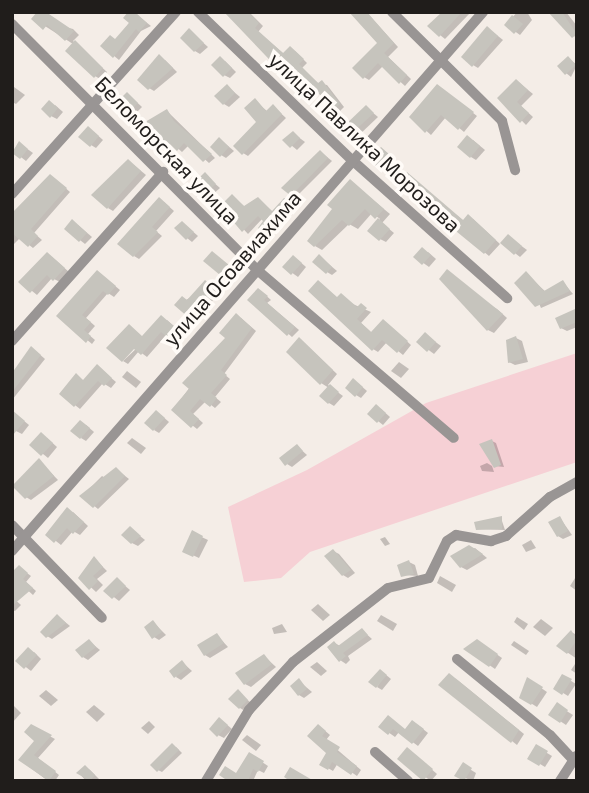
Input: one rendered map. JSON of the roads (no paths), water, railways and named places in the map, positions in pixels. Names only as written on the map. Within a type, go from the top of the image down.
[{"type":"street","points":[[12,194],[93,100],[176,12]]},
{"type":"street","name":"улица Павлика Морозова","points":[[198,12],[352,160],[507,298]]},
{"type":"street","points":[[392,12],[502,121],[515,170]]},
{"type":"street","name":"улица Осоавиахима","points":[[12,551],[483,12]]},
{"type":"street","name":"Беломорская улица","points":[[12,24],[93,100],[257,269],[454,438]]},
{"type":"street","points":[[12,341],[163,172]]},
{"type":"street","points":[[206,781],[249,710],[293,662],[388,588],[429,578],[447,541],[456,535],[491,541],[506,536],[550,497],[577,482]]},
{"type":"street","points":[[12,525],[102,618]]},
{"type":"street","points":[[457,659],[550,734],[575,758],[560,781]]},
{"type":"street","points":[[375,752],[408,781]]}]
